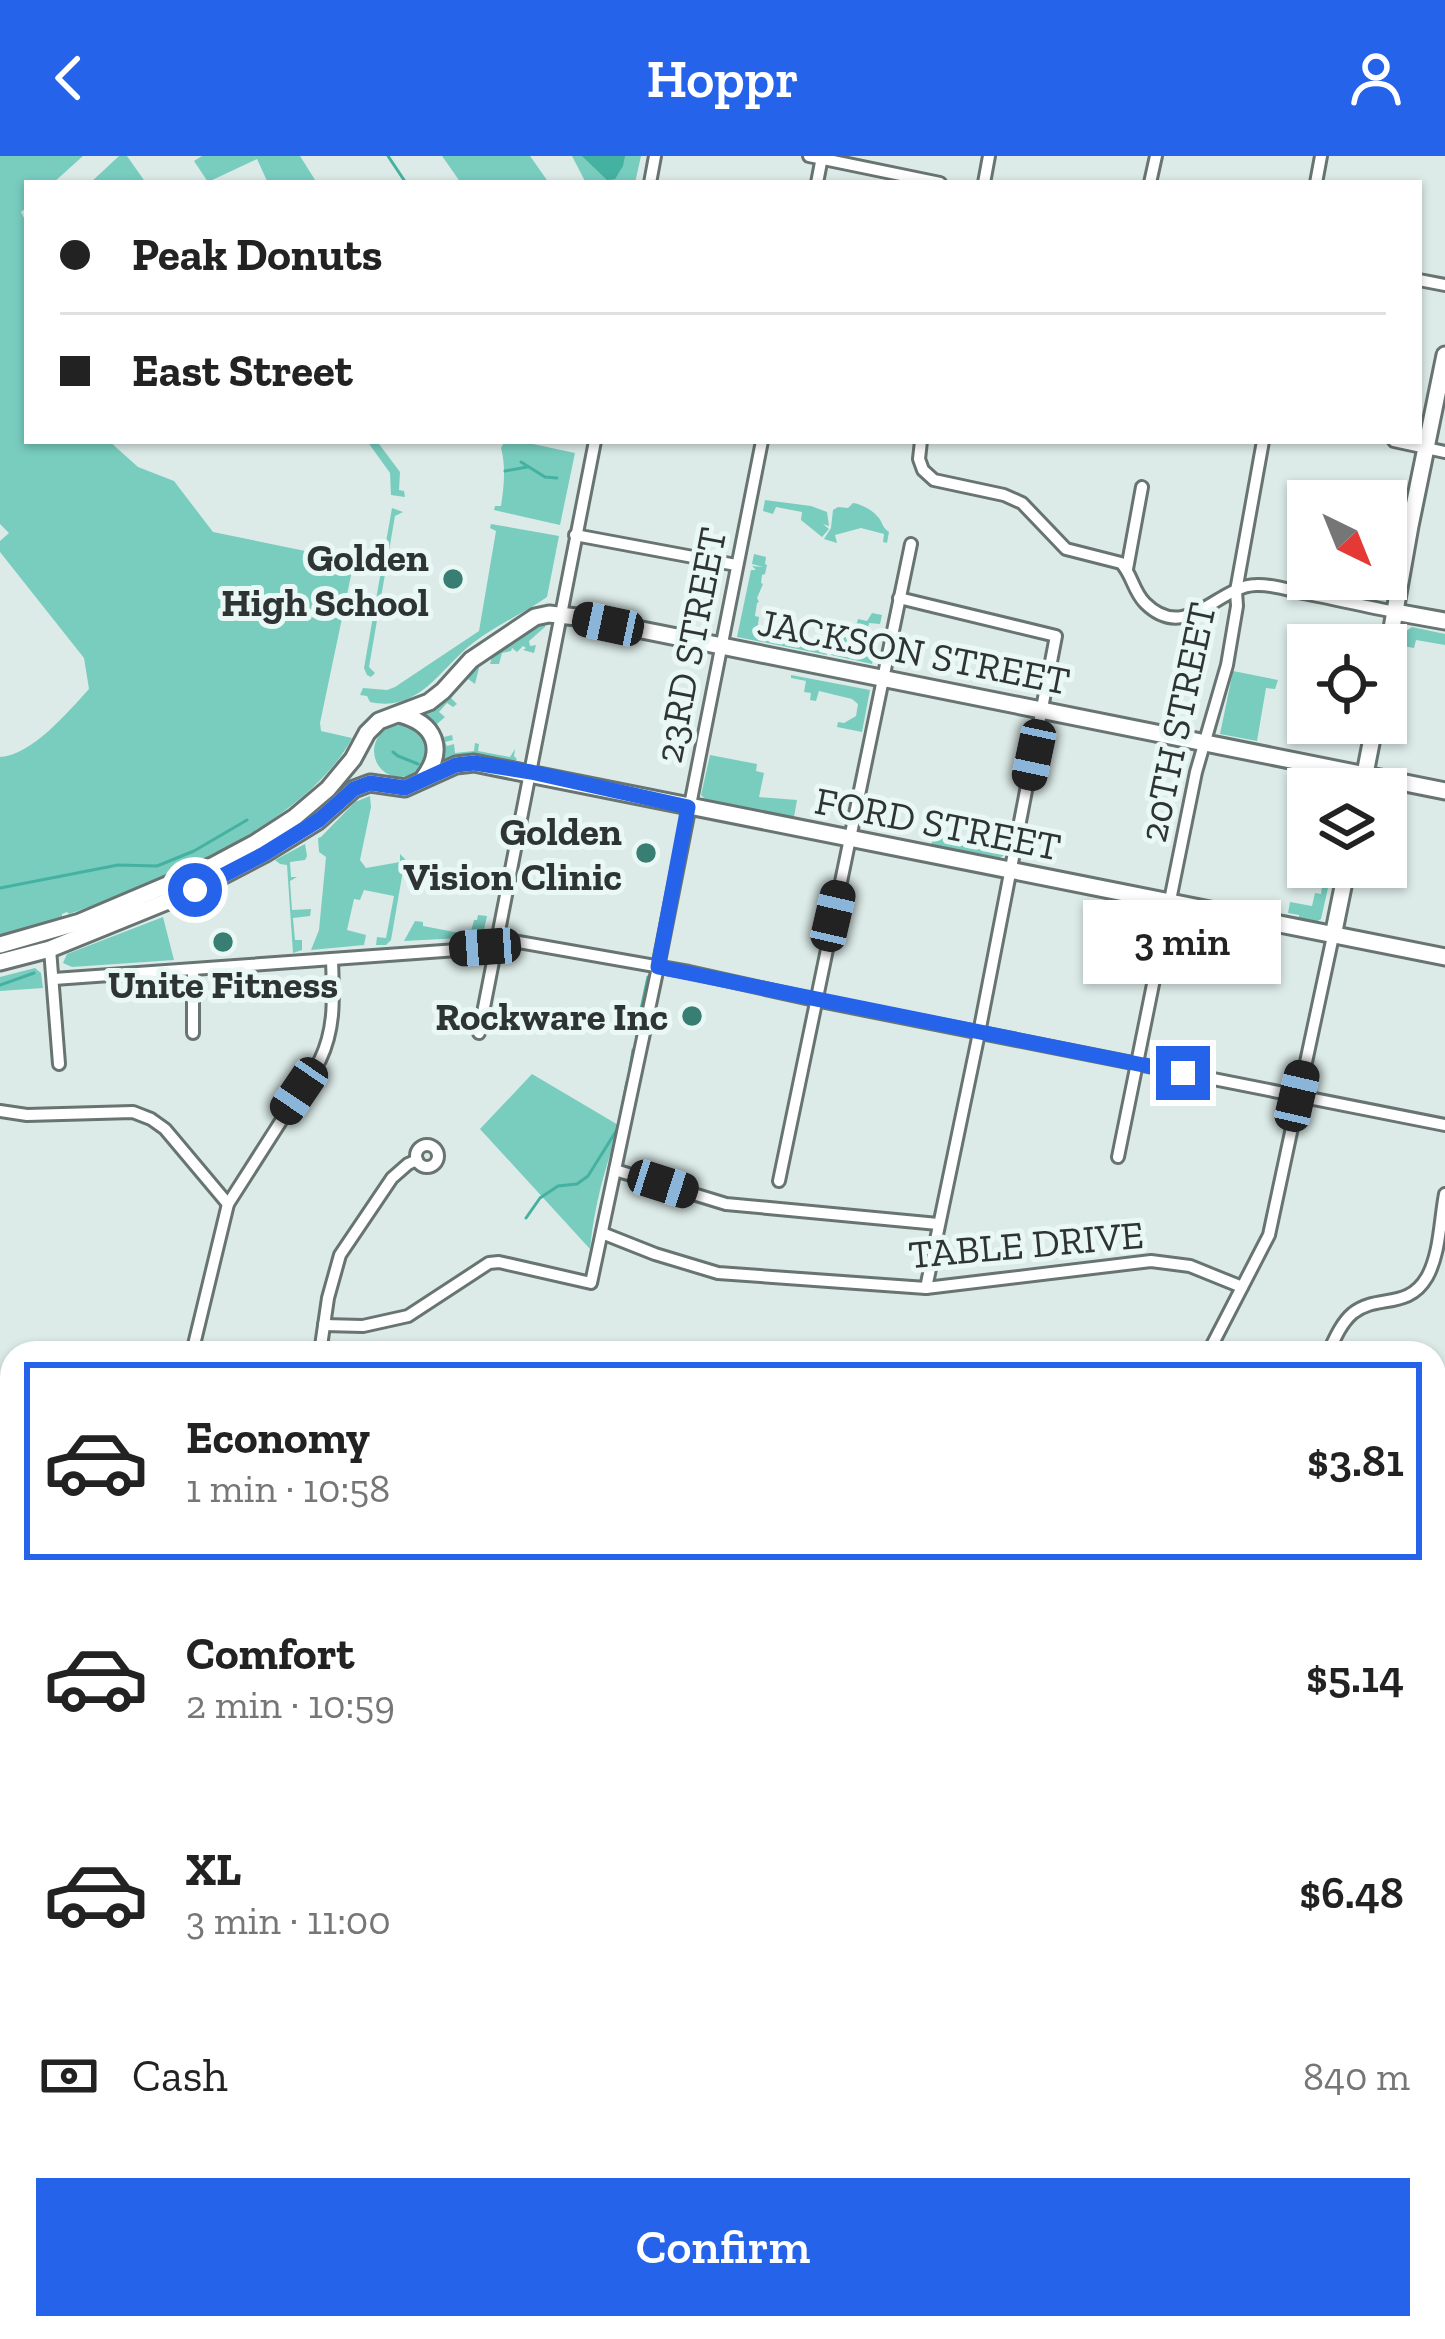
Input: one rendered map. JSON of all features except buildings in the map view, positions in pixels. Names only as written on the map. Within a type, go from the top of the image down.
[{"type":"main road","points":[[1436,450],[1445,355]]},
{"type":"main road","points":[[1393,624],[1407,592],[1445,407]]},
{"type":"main road","points":[[1395,612],[1445,621]]},
{"type":"main road","points":[[0,962],[255,843],[328,789],[379,721],[439,695],[471,660],[526,622],[542,615],[560,615]]},
{"type":"main road","name":"JACKSON STREET","points":[[560,615],[1204,743],[1306,768]]},
{"type":"main road","points":[[0,945],[47,941],[152,909],[252,861],[319,820],[354,789],[370,783],[405,788],[421,781],[433,764],[434,741],[423,723],[399,714]]},
{"type":"main road","points":[[364,740],[373,774],[390,786]]},
{"type":"main road","name":"FORD STREET","points":[[421,781],[456,765],[474,763],[531,772],[1445,957]]},
{"type":"main road","name":"JACKSON STREET","points":[[1407,787],[1445,791]]},
{"type":"main road","points":[[1333,936],[1342,888]]},
{"type":"street","points":[[818,157],[926,180]]},
{"type":"street","points":[[478,1033],[594,444]]},
{"type":"street","name":"23RD STREET","points":[[324,1325],[363,1326],[408,1316],[489,1263],[591,1283],[761,444]]},
{"type":"street","points":[[920,444],[923,470],[934,480],[1022,503],[1066,549],[1112,559],[1127,569]]},
{"type":"street","name":"20TH STREET","points":[[1118,1157],[1196,772],[1227,665],[1263,444]]},
{"type":"street","points":[[1142,487],[1127,569],[1145,602],[1168,616],[1194,614],[1259,584],[1395,612]]},
{"type":"street","points":[[574,535],[736,566]]},
{"type":"street","points":[[779,1181],[911,544]]},
{"type":"street","points":[[898,598],[1056,637],[926,1288]]},
{"type":"street","points":[[1214,1341],[1269,1235],[1333,936]]},
{"type":"street","points":[[53,979],[485,947],[507,940],[1445,1125]]},
{"type":"street","points":[[47,941],[59,1064]]},
{"type":"street","points":[[195,1341],[228,1204],[326,1048],[333,1021],[332,959]]},
{"type":"street","points":[[193,970],[193,1033]]},
{"type":"street","points":[[0,1111],[27,1115],[133,1112],[151,1119],[165,1129],[228,1204]]},
{"type":"street","points":[[322,1341],[340,1255],[392,1178],[417,1160]]},
{"type":"street","points":[[615,1170],[726,1204],[938,1225]]},
{"type":"street","points":[[1334,1341],[1354,1313],[1409,1296],[1423,1284],[1433,1263],[1445,1194]]},
{"type":"street","name":"TABLE DRIVE","points":[[602,1233],[718,1273],[926,1288],[1151,1261],[1190,1266],[1241,1287]]},
{"type":"shaded area","points":[[0,156],[83,156],[56,180],[24,180],[24,444],[112,444],[138,467],[174,481],[213,532],[354,561],[320,723],[321,731],[352,738],[331,769],[301,798],[227,847],[144,886],[0,936],[0,757],[37,741],[89,689],[84,658],[0,552],[0,541],[9,533],[0,524]]},
{"type":"shaded area","points":[[119,156],[127,156],[144,180],[93,180]]},
{"type":"shaded area","points":[[202,156],[300,156],[315,180],[267,180],[257,159],[207,180],[194,161]]},
{"type":"shaded area","points":[[442,156],[530,156],[547,180],[459,180]]},
{"type":"shaded area","points":[[572,156],[641,156],[636,180],[584,180]]},
{"type":"shaded area","points":[[582,156],[625,156],[615,179],[607,180]]},
{"type":"shaded area","points":[[369,444],[379,444],[400,472],[399,490],[405,497],[391,495],[390,473]]},
{"type":"shaded area","points":[[503,444],[533,444],[575,453],[560,525],[494,510],[501,506]]},
{"type":"shaded area","points":[[765,500],[827,512],[829,526],[823,524],[829,529],[822,537],[801,520],[802,512],[776,507],[773,514],[763,511]]},
{"type":"shaded area","points":[[853,503],[879,518],[889,532],[887,543],[884,534],[861,528],[835,535],[837,543],[824,539],[833,510]]},
{"type":"shaded area","points":[[392,508],[403,512],[395,516],[371,677],[364,668]]},
{"type":"shaded area","points":[[491,524],[559,536],[547,597],[473,643],[416,695],[387,704],[360,695],[363,688],[395,687],[479,631],[496,531]]},
{"type":"shaded area","points":[[754,554],[766,557],[767,565],[757,598],[757,631],[812,640],[825,647],[827,655],[737,637],[751,570],[756,570],[752,566],[763,567],[752,564]]},
{"type":"shaded area","points":[[872,613],[882,615],[880,624],[869,623],[867,634],[878,637],[872,664],[831,655],[834,639],[847,637],[858,619],[867,621]]},
{"type":"shaded area","points":[[546,621],[529,641],[530,646],[536,645],[534,653],[523,646],[517,652],[512,648],[502,653],[499,664],[490,664],[493,654]]},
{"type":"shaded area","points":[[1412,627],[1445,634],[1445,645],[1416,640],[1414,648],[1407,647],[1407,630]]},
{"type":"shaded area","points":[[476,664],[475,684],[468,679],[451,698],[457,704],[447,703],[439,712],[445,717],[437,724],[444,737],[452,735],[453,740],[445,742],[454,744],[455,753],[474,751],[475,743],[478,751],[510,757],[515,749],[513,764],[444,763],[425,715]]},
{"type":"shaded area","points":[[1233,671],[1278,680],[1275,689],[1266,688],[1257,741],[1220,734]]},
{"type":"shaded area","points":[[791,675],[870,690],[862,732],[837,727],[838,722],[856,716],[858,704],[852,699],[819,691],[816,701],[810,700],[811,693],[804,692],[806,681]]},
{"type":"shaded area","points":[[400,725],[419,732],[426,751],[419,770],[400,777],[381,770],[374,751],[381,732]]},
{"type":"shaded area","points":[[710,755],[757,764],[756,771],[764,773],[759,797],[797,800],[794,817],[705,799],[701,795]]},
{"type":"shaded area","points":[[370,796],[360,860],[366,868],[400,862],[400,854],[405,859],[391,940],[376,945],[377,937],[386,938],[394,896],[364,890],[360,900],[354,899],[347,930],[366,935],[364,945],[311,950],[319,930],[326,857],[319,852],[318,838],[355,802]]},
{"type":"shaded area","points":[[999,834],[1008,838],[1000,858],[931,845],[934,835],[995,845]]},
{"type":"shaded area","points":[[305,844],[305,860],[290,862],[291,877],[297,877],[290,881],[292,910],[311,909],[310,916],[293,918],[295,940],[302,940],[302,950],[293,953],[287,865],[275,860]]},
{"type":"shaded area","points":[[1322,888],[1328,888],[1321,919],[1316,922],[1288,913],[1290,902],[1312,906],[1315,893],[1321,894]]},
{"type":"shaded area","points":[[478,915],[487,916],[480,937],[404,941],[415,921],[470,935]]},
{"type":"shaded area","points":[[163,917],[174,960],[72,967],[63,963],[67,954]]},
{"type":"shaded area","points":[[35,968],[41,973],[43,988],[0,991],[0,977]]},
{"type":"shaded area","points":[[532,1074],[620,1126],[601,1187],[590,1249],[480,1129]]},
{"type":"waterway","points":[[388,156],[404,180]]},
{"type":"waterway","points":[[521,462],[545,477],[557,478]]},
{"type":"waterway","points":[[505,471],[527,467]]},
{"type":"waterway","points":[[393,752],[418,764]]},
{"type":"waterway","points":[[0,888],[118,865],[157,866],[247,820]]},
{"type":"waterway","points":[[0,985],[34,973]]},
{"type":"waterway","points":[[638,1023],[648,977]]},
{"type":"waterway","points":[[630,1069],[633,1050]]},
{"type":"waterway","points":[[526,1218],[540,1198],[588,1176],[618,1128],[627,1082]]},
{"type":"place","name":"Golden High School","points":[[453,579]]},
{"type":"place","name":"Golden Vision Clinic","points":[[646,853]]},
{"type":"place","name":"Unite Fitness","points":[[223,942]]},
{"type":"place","name":"Rockware Inc","points":[[692,1016]]},
{"type":"route","points":[[195,890],[319,820],[346,794],[364,785],[405,788],[456,765],[474,763],[531,772],[688,807],[658,967],[1183,1073]]}]
